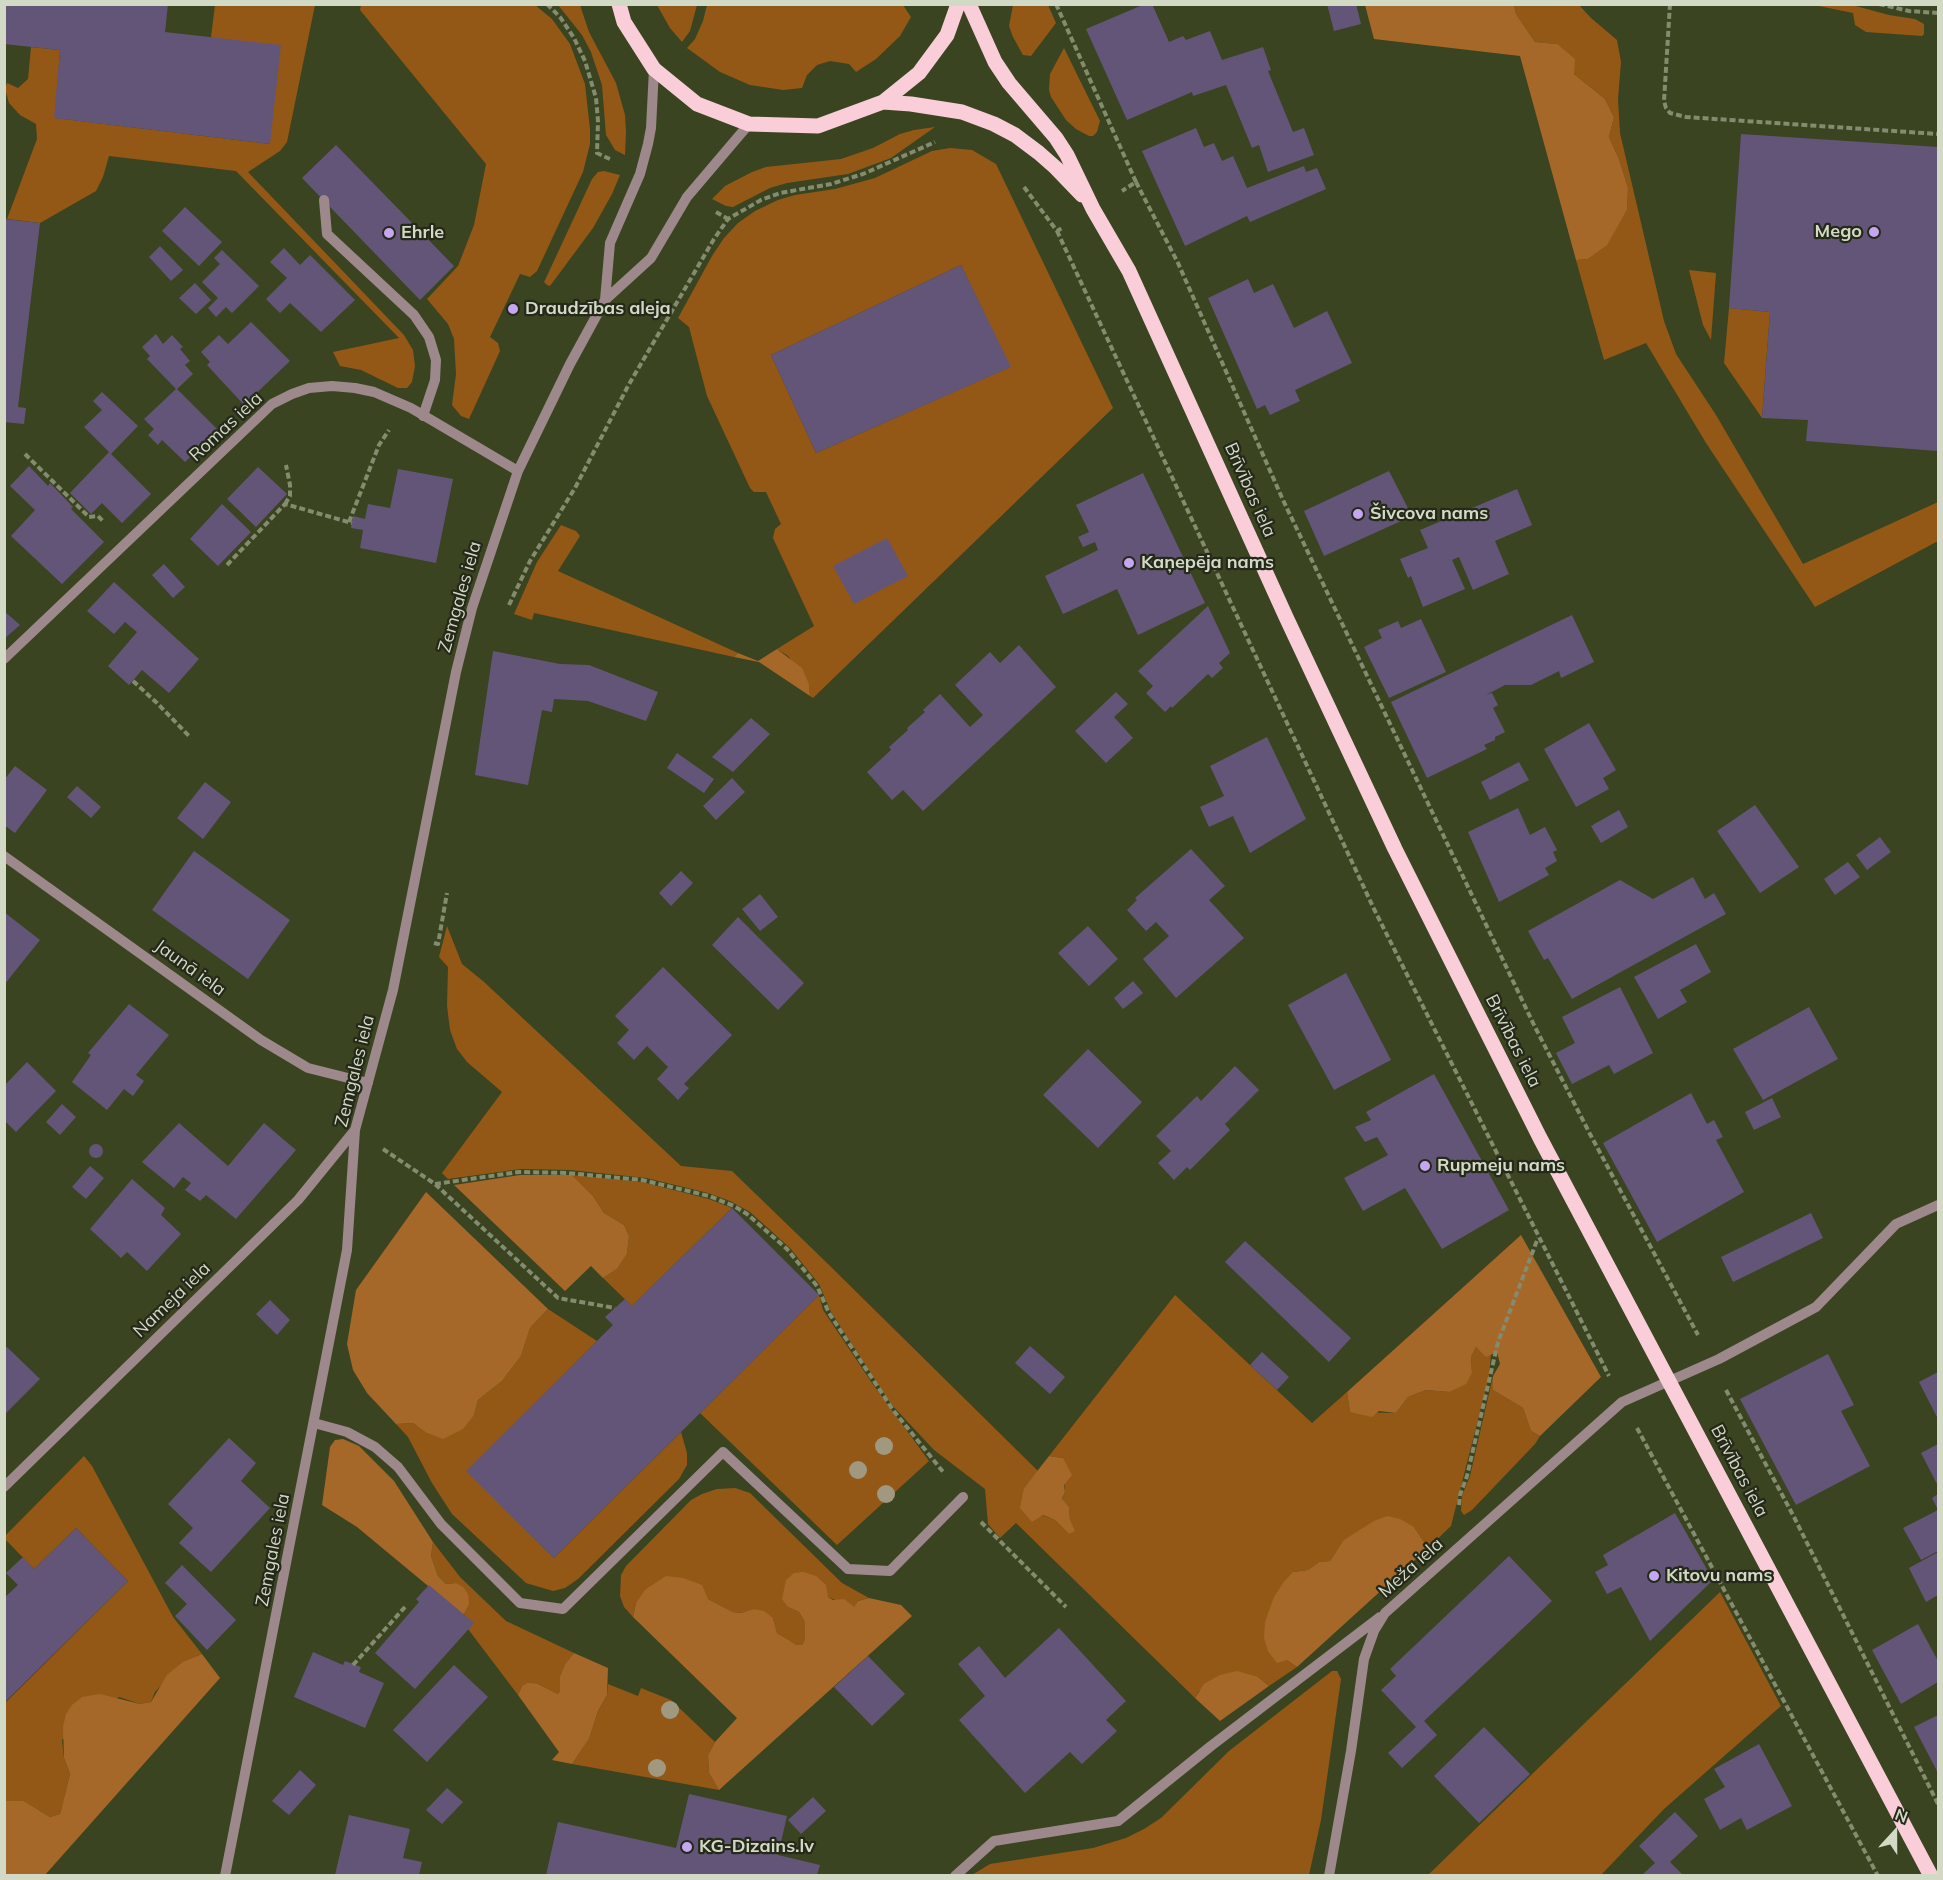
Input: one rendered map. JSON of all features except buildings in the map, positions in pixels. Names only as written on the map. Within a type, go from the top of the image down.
[{"type":"main road","points":[[618,4],[624,22],[654,69],[697,104],[748,124],[818,126],[883,102],[919,73],[947,35],[958,4]]},
{"type":"main road","points":[[969,4],[995,62],[1009,83],[1056,138],[1076,171],[1093,209]]},
{"type":"main road","points":[[883,102],[962,112],[1016,135],[1056,168],[1093,209]]},
{"type":"main road","name":"Brīvības iela","points":[[1093,209],[1130,271],[1286,617],[1395,849],[1540,1138],[1931,1875]]},
{"type":"street","points":[[605,300],[610,243],[640,174],[648,144],[654,69]]},
{"type":"street","points":[[605,300],[651,258],[687,197],[748,124]]},
{"type":"street","points":[[324,200],[327,234],[414,315],[429,337],[436,360],[435,380],[423,416]]},
{"type":"street","name":"Zemgales iela","points":[[225,1875],[347,1250],[355,1130],[393,990],[459,661],[478,588],[518,471],[570,364],[605,300]]},
{"type":"street","name":"Romas iela","points":[[4,659],[272,404],[292,394],[309,388],[332,386],[355,388],[394,400],[518,471]]},
{"type":"street","name":"Jaunā iela","points":[[4,856],[261,1040],[308,1068],[368,1083]]},
{"type":"street","name":"Nameja iela","points":[[4,1487],[298,1200],[355,1130]]},
{"type":"street","name":"Meža iela","points":[[1329,1875],[1364,1659],[1374,1631],[1385,1613],[1622,1402],[1711,1362],[1816,1307],[1896,1224],[1938,1205]]},
{"type":"street","points":[[314,1423],[347,1432],[375,1448],[398,1467],[441,1524],[520,1603],[563,1609],[723,1452],[848,1569],[890,1571],[963,1497]]},
{"type":"street","points":[[955,1875],[994,1841],[1118,1821],[1211,1746],[1385,1613]]},
{"type":"path","points":[[1670,4],[1664,101],[1670,113],[1686,117],[1938,134]]},
{"type":"path","points":[[1879,4],[1909,11],[1938,14]]},
{"type":"path","points":[[1136,182],[1178,263],[1288,510],[1534,1025],[1794,1517],[1938,1804]]},
{"type":"path","points":[[508,606],[530,561],[575,488],[628,386],[728,219]]},
{"type":"path","points":[[1057,231],[1374,909],[1538,1238],[1622,1402],[1878,1875]]},
{"type":"path","points":[[285,504],[350,522],[379,445],[393,424]]},
{"type":"path","points":[[25,454],[89,517],[98,516],[125,545]]},
{"type":"path","points":[[227,565],[290,496],[286,465]]},
{"type":"path","points":[[133,681],[190,736]]},
{"type":"path","points":[[403,938],[438,944],[448,885]]},
{"type":"path","points":[[355,1130],[435,1184],[558,1299],[615,1308]]},
{"type":"path","points":[[435,1184],[519,1172],[567,1173],[642,1180],[709,1196],[747,1214],[787,1249],[817,1286],[829,1313],[893,1410],[987,1530],[1066,1607]]},
{"type":"path","points":[[1459,1512],[1460,1495],[1467,1476],[1498,1342],[1538,1238]]},
{"type":"path","points":[[353,1665],[405,1607]]},
{"type":"shaded area","points":[[215,5],[315,5],[287,142],[280,151],[248,172],[404,335],[413,350],[415,366],[412,382],[407,388],[398,388],[361,370],[340,366],[333,352],[399,338],[236,171],[109,156],[96,191],[40,223],[7,219],[37,139],[36,124],[20,115],[9,103],[5,89],[7,83],[18,88],[28,79],[31,47],[60,50],[55,118],[270,144],[211,37]]},
{"type":"shaded area","points":[[361,5],[535,5],[552,19],[570,44],[585,84],[590,144],[583,172],[537,271],[530,277],[520,274],[490,337],[498,343],[500,351],[469,419],[461,416],[452,405],[456,374],[454,339],[448,324],[427,299],[458,266],[474,225],[486,164],[360,10]]},
{"type":"shaded area","points":[[558,5],[580,5],[589,32],[616,83],[625,115],[625,155],[615,150],[606,135],[602,85],[591,52],[582,35]]},
{"type":"shaded area","points":[[657,5],[697,5],[690,31],[682,42],[670,28]]},
{"type":"shaded area","points":[[707,5],[903,5],[911,17],[900,36],[876,59],[856,72],[849,64],[830,61],[817,65],[807,75],[802,88],[783,90],[750,85],[720,72],[687,48],[695,39]]},
{"type":"shaded area","points":[[1013,5],[1048,5],[1056,23],[1031,56],[1023,55],[1009,26]]},
{"type":"shaded area","points":[[1365,5],[1514,5],[1516,14],[1535,42],[1557,44],[1575,59],[1574,74],[1605,99],[1614,117],[1609,137],[1628,188],[1627,210],[1607,245],[1588,259],[1576,260],[1520,56],[1374,39]]},
{"type":"shaded area","points":[[1514,5],[1579,5],[1617,40],[1621,62],[1618,99],[1620,133],[1664,321],[1676,354],[1716,415],[1803,564],[1938,502],[1938,541],[1815,607],[1706,443],[1646,343],[1604,360],[1576,260],[1588,259],[1606,245],[1627,210],[1628,188],[1609,137],[1614,117],[1605,99],[1574,74],[1557,44],[1535,42],[1516,14]]},
{"type":"shaded area","points":[[1814,5],[1852,5],[1915,19],[1924,24],[1924,34],[1922,36],[1866,32],[1855,25],[1853,13]]},
{"type":"shaded area","points":[[1064,48],[1100,121],[1097,132],[1093,136],[1076,129],[1066,120],[1051,97],[1050,74]]},
{"type":"shaded area","points":[[935,127],[891,158],[848,174],[787,183],[770,188],[733,207],[712,199],[725,186],[766,167],[841,159],[873,148],[900,134]]},
{"type":"shaded area","points":[[950,148],[972,150],[996,164],[1113,408],[813,698],[810,696],[809,684],[788,656],[777,649],[814,626],[773,538],[775,529],[781,524],[766,492],[754,492],[750,488],[707,396],[689,327],[678,318],[724,238],[738,223],[755,211],[795,195],[835,189],[875,178],[932,151]],"holes":[[[961,265],[1010,367],[816,453],[771,355]]]},
{"type":"shaded area","points":[[604,171],[620,175],[612,194],[593,228],[550,286],[547,285],[544,282],[592,179],[598,172]]},
{"type":"shaded area","points":[[1689,270],[1716,273],[1711,340],[1703,325]]},
{"type":"shaded area","points":[[1729,308],[1770,312],[1762,418],[1724,363]]},
{"type":"shaded area","points":[[561,525],[576,531],[580,536],[558,571],[738,653],[734,657],[534,613],[532,620],[514,614],[537,562]]},
{"type":"shaded area","points":[[777,649],[802,668],[809,684],[810,696],[759,662],[734,657],[738,653],[758,661]]},
{"type":"shaded area","points":[[447,926],[462,964],[681,1166],[732,1171],[827,1263],[1038,1471],[1024,1488],[1042,1515],[1055,1520],[1069,1534],[1069,1507],[1062,1500],[1065,1492],[1063,1458],[1049,1456],[1175,1295],[1312,1423],[1347,1392],[1350,1412],[1396,1413],[1408,1397],[1426,1390],[1449,1392],[1472,1373],[1471,1357],[1476,1347],[1486,1356],[1491,1354],[1489,1376],[1451,1526],[1428,1548],[1414,1527],[1345,1540],[1330,1561],[1319,1562],[1308,1570],[1293,1572],[1287,1660],[1297,1667],[1269,1686],[1258,1677],[1199,1691],[1195,1698],[1016,1523],[1000,1538],[988,1524],[985,1489],[934,1450],[891,1404],[831,1312],[819,1284],[790,1248],[750,1212],[708,1193],[646,1178],[570,1170],[521,1169],[448,1179],[442,1173],[502,1092],[467,1062],[457,1049],[450,1030],[447,1006],[448,967],[439,957]]},
{"type":"shaded area","points":[[520,1175],[572,1175],[593,1196],[604,1213],[624,1225],[629,1236],[627,1254],[617,1269],[603,1278],[591,1266],[565,1291],[454,1185]]},
{"type":"shaded area","points":[[572,1175],[642,1182],[709,1199],[732,1208],[632,1306],[603,1278],[617,1269],[627,1254],[629,1236],[624,1225],[604,1213],[593,1196]]},
{"type":"shaded area","points":[[426,1192],[548,1309],[530,1328],[521,1356],[502,1381],[478,1400],[474,1415],[463,1429],[443,1439],[425,1432],[413,1423],[396,1424],[367,1393],[353,1370],[347,1344],[356,1290]]},
{"type":"shaded area","points":[[1521,1235],[1601,1377],[1540,1436],[1531,1431],[1523,1408],[1493,1390],[1493,1376],[1500,1364],[1497,1352],[1486,1357],[1476,1347],[1471,1357],[1472,1373],[1466,1384],[1449,1392],[1426,1390],[1408,1397],[1396,1413],[1379,1411],[1372,1417],[1350,1412],[1347,1392]]},
{"type":"shaded area","points":[[819,1295],[823,1310],[872,1383],[929,1461],[837,1545],[700,1413]]},
{"type":"shaded area","points":[[548,1309],[597,1341],[467,1471],[554,1558],[681,1432],[687,1453],[687,1465],[679,1479],[578,1579],[565,1588],[553,1591],[526,1583],[452,1514],[432,1483],[408,1437],[396,1424],[413,1423],[425,1432],[474,1415],[478,1400],[502,1381],[521,1356],[530,1328]]},
{"type":"shaded area","points":[[1493,1376],[1493,1390],[1523,1408],[1531,1431],[1540,1436],[1472,1510],[1464,1515],[1461,1511],[1462,1496],[1470,1476]]},
{"type":"shaded area","points":[[343,1439],[359,1446],[394,1481],[433,1542],[431,1556],[438,1576],[446,1584],[456,1583],[463,1587],[468,1594],[469,1604],[463,1615],[357,1527],[322,1505],[330,1447],[335,1440]]},
{"type":"shaded area","points":[[84,1456],[92,1466],[173,1617],[202,1654],[184,1661],[155,1692],[151,1702],[140,1704],[119,1697],[62,1740],[64,1758],[70,1774],[60,1814],[50,1817],[40,1811],[5,1801],[5,1703],[128,1581],[76,1528],[34,1569],[5,1539],[5,1536]]},
{"type":"shaded area","points":[[1049,1456],[1063,1458],[1072,1475],[1064,1485],[1065,1492],[1062,1499],[1069,1507],[1070,1520],[1075,1531],[1069,1534],[1055,1520],[1043,1515],[1032,1522],[1020,1508],[1024,1488]]},
{"type":"shaded area","points":[[735,1488],[750,1493],[842,1583],[869,1598],[858,1601],[854,1608],[828,1597],[788,1607],[799,1612],[805,1622],[805,1639],[802,1645],[797,1645],[777,1633],[773,1618],[753,1609],[741,1613],[733,1612],[708,1599],[636,1603],[633,1617],[624,1607],[620,1596],[621,1575],[626,1566],[691,1500],[717,1489]]},
{"type":"shaded area","points":[[1387,1516],[1400,1519],[1414,1527],[1428,1548],[1297,1667],[1287,1660],[1277,1663],[1268,1651],[1264,1638],[1265,1622],[1274,1597],[1283,1583],[1293,1572],[1308,1570],[1319,1562],[1330,1561],[1344,1540],[1374,1521]]},
{"type":"shaded area","points":[[433,1542],[460,1577],[506,1621],[574,1653],[565,1664],[560,1676],[558,1694],[538,1684],[522,1686],[518,1695],[468,1629],[456,1583],[446,1584],[438,1576],[431,1556]]},
{"type":"shaded area","points":[[803,1572],[816,1576],[826,1585],[828,1597],[833,1600],[844,1599],[854,1607],[858,1601],[869,1598],[901,1605],[912,1616],[719,1790],[709,1773],[708,1755],[715,1742],[737,1718],[633,1617],[636,1603],[646,1589],[666,1576],[683,1578],[702,1585],[708,1599],[733,1612],[741,1613],[753,1609],[764,1611],[773,1618],[777,1633],[797,1645],[802,1645],[805,1639],[805,1622],[799,1612],[788,1607],[782,1599],[786,1580],[794,1573]]},
{"type":"shaded area","points":[[1720,1592],[1781,1706],[1664,1809],[1601,1875],[1428,1875]]},
{"type":"shaded area","points":[[574,1653],[608,1668],[607,1695],[598,1711],[589,1739],[572,1764],[552,1760],[559,1752],[518,1695],[522,1686],[528,1683],[538,1684],[558,1694],[560,1676],[565,1664]]},
{"type":"shaded area","points":[[202,1654],[220,1678],[45,1875],[5,1875],[5,1801],[23,1801],[50,1817],[60,1814],[70,1774],[64,1758],[63,1727],[66,1714],[72,1705],[82,1697],[100,1694],[140,1704],[151,1702],[167,1675],[184,1661]]},
{"type":"shaded area","points":[[1237,1671],[1258,1677],[1269,1686],[1220,1721],[1195,1698],[1204,1684],[1220,1675]]},
{"type":"shaded area","points":[[1332,1671],[1337,1671],[1341,1679],[1321,1820],[1309,1875],[972,1875],[990,1864],[1093,1848],[1126,1838],[1144,1829],[1161,1818],[1229,1751]]},
{"type":"shaded area","points":[[608,1684],[638,1696],[641,1688],[671,1700],[715,1742],[708,1755],[709,1773],[719,1790],[572,1764],[589,1739],[598,1711],[607,1695]]},
{"type":"place","name":"Mego","points":[[1874,232]]},
{"type":"place","name":"Ehrle","points":[[389,233]]},
{"type":"place","name":"Draudzības aleja","points":[[513,309]]},
{"type":"place","name":"Šivcova nams","points":[[1358,514]]},
{"type":"place","name":"Kaņepēja nams","points":[[1129,563]]},
{"type":"place","name":"Rupmeju nams","points":[[1425,1166]]},
{"type":"place","name":"Kitovu nams","points":[[1654,1576]]},
{"type":"place","name":"KG-Dizains.lv","points":[[687,1847]]}]
